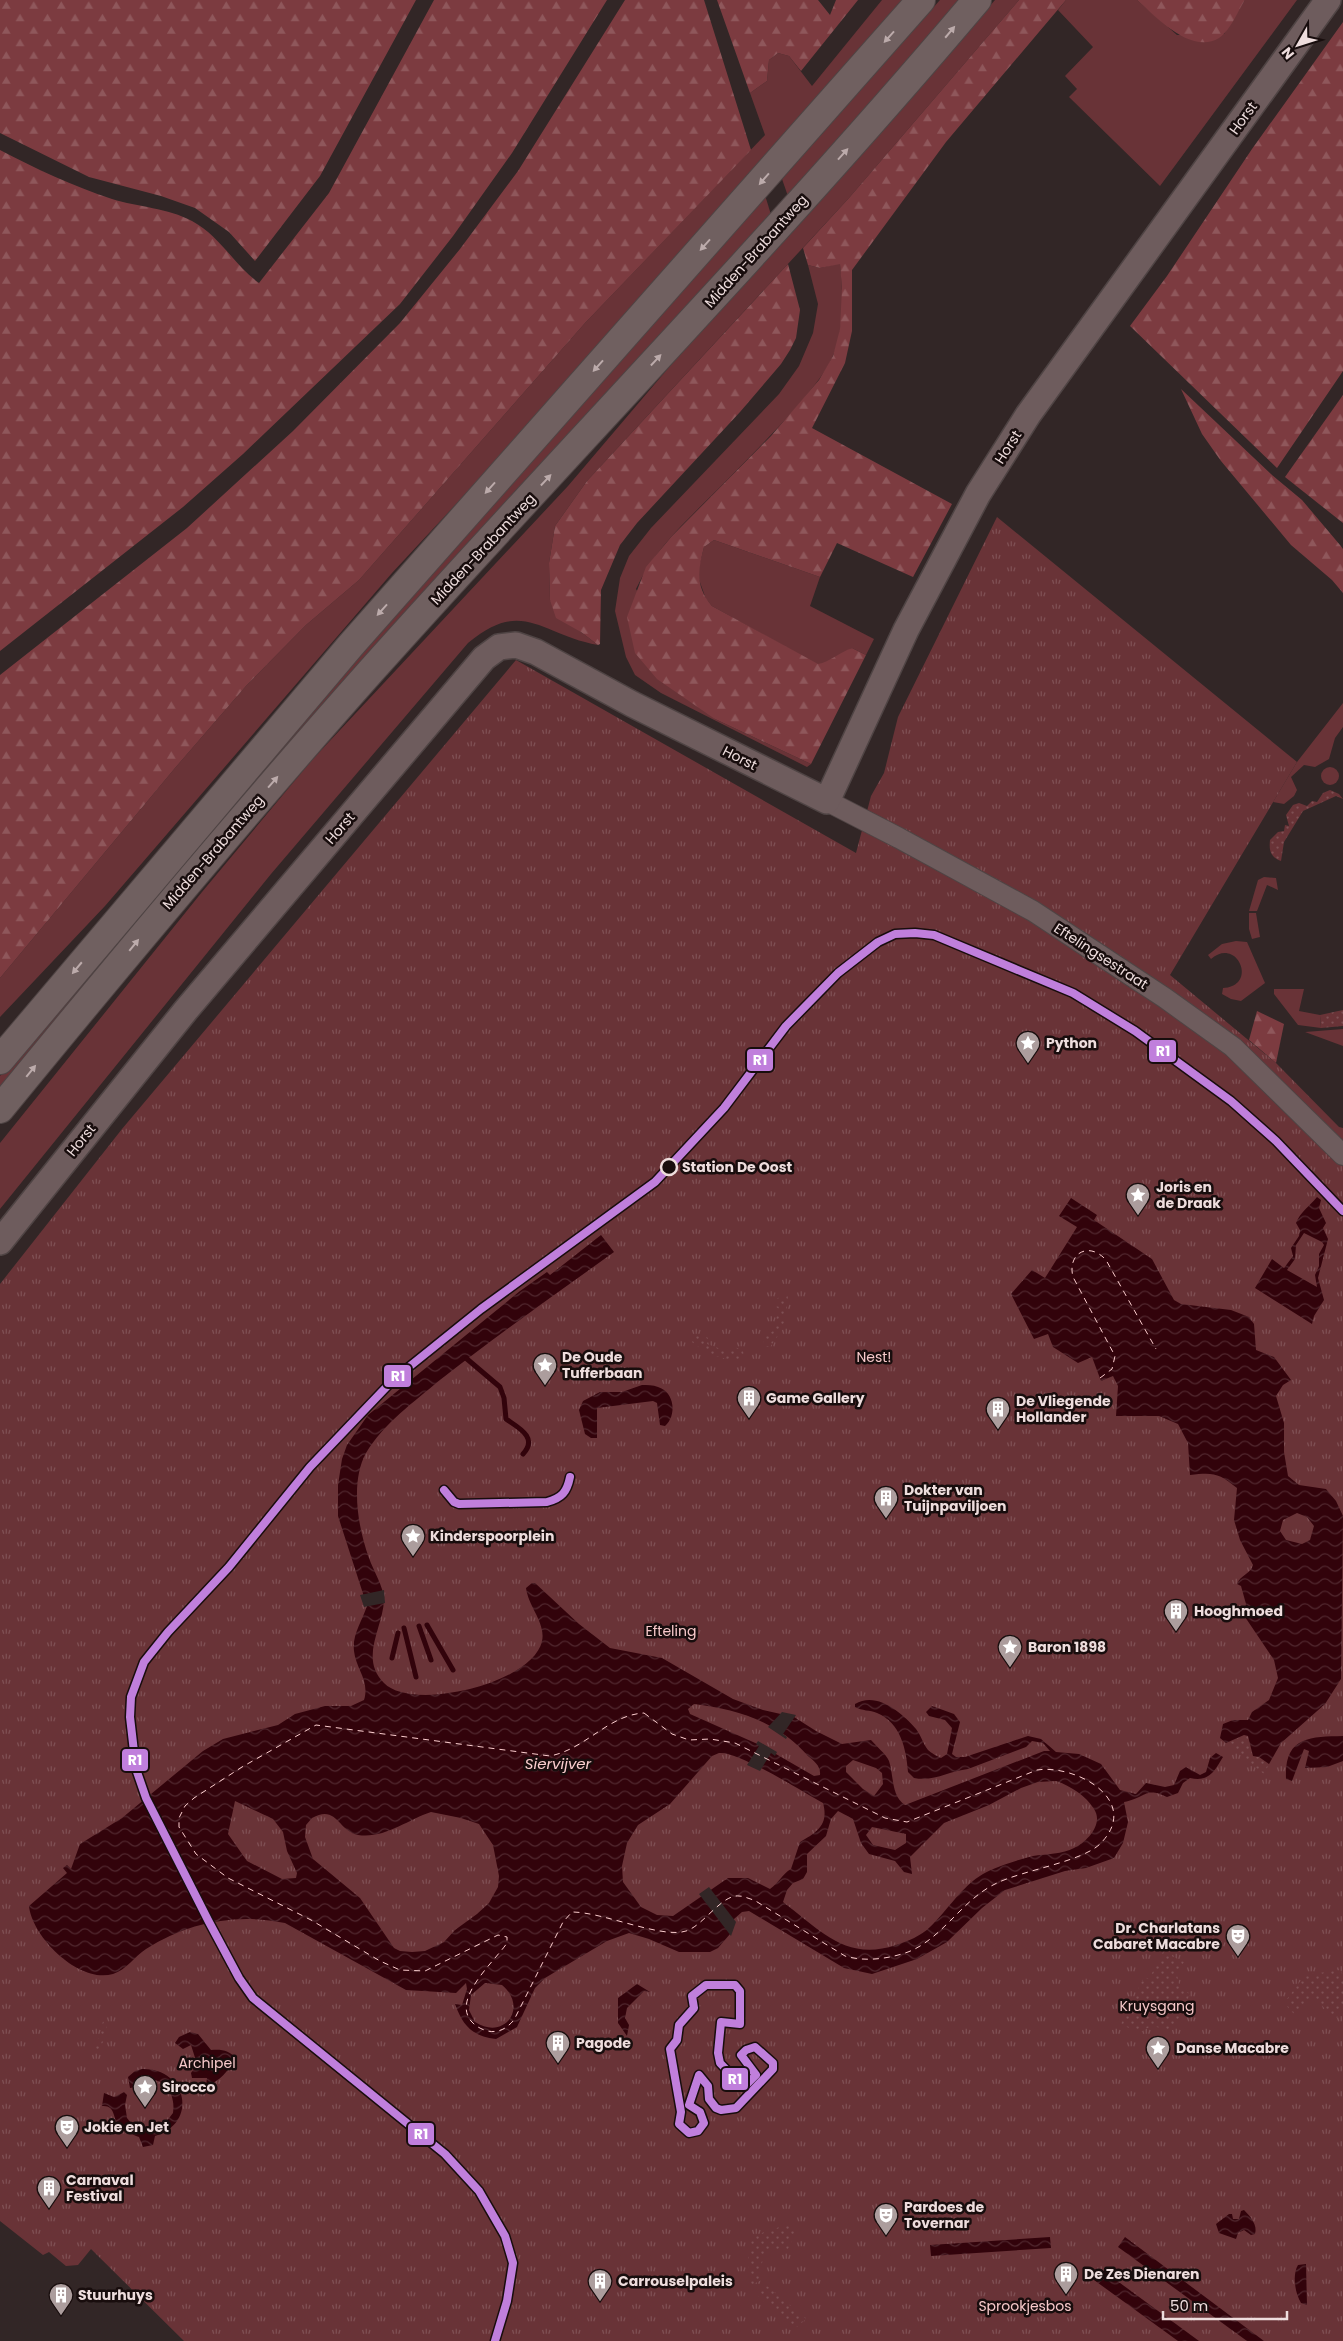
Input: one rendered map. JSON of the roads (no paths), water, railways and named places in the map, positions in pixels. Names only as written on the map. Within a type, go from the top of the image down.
[{"type":"highway","name":"Midden-Brabantweg","points":[[0,1060],[351,645],[921,0]]},
{"type":"highway","name":"Midden-Brabantweg","points":[[0,1109],[183,885],[371,671],[759,248],[977,0]]},
{"type":"street","name":"Horst","points":[[0,1242],[198,995],[484,658],[499,647],[516,645],[536,652],[632,704],[826,801],[906,630],[978,494],[1028,415],[1328,0]]},
{"type":"street","name":"Eftelingsestraat","points":[[826,801],[899,838],[1033,911],[1173,1003],[1233,1047],[1343,1155]]},
{"type":"water","points":[[1317,1197],[1321,1200],[1319,1208],[1326,1223],[1323,1228],[1328,1239],[1318,1278],[1324,1300],[1314,1316],[1312,1324],[1255,1288],[1272,1259],[1284,1268],[1293,1256],[1291,1248],[1299,1236],[1300,1230],[1296,1223]],"holes":[[[1304,1233],[1322,1242],[1324,1245],[1319,1254],[1319,1266],[1315,1275],[1317,1287],[1287,1270],[1295,1259],[1296,1245]]]},
{"type":"water","points":[[1071,1198],[1097,1215],[1094,1220],[1152,1259],[1174,1300],[1181,1304],[1231,1310],[1249,1317],[1254,1324],[1256,1350],[1274,1357],[1291,1380],[1283,1385],[1276,1396],[1284,1423],[1284,1452],[1288,1476],[1299,1485],[1326,1489],[1336,1501],[1343,1516],[1341,1679],[1325,1704],[1281,1743],[1269,1764],[1259,1757],[1253,1756],[1248,1736],[1244,1735],[1226,1743],[1220,1738],[1223,1724],[1233,1720],[1248,1720],[1252,1712],[1269,1700],[1278,1678],[1274,1660],[1243,1614],[1246,1604],[1241,1586],[1237,1584],[1240,1578],[1253,1565],[1240,1540],[1234,1520],[1237,1488],[1225,1479],[1215,1475],[1190,1475],[1188,1443],[1178,1424],[1159,1416],[1116,1416],[1118,1386],[1113,1376],[1101,1381],[1092,1357],[1078,1363],[1053,1347],[1048,1334],[1034,1339],[1011,1294],[1032,1270],[1045,1278],[1077,1227],[1059,1216]],"holes":[[[1297,1513],[1307,1517],[1314,1526],[1310,1540],[1302,1544],[1286,1540],[1280,1531],[1283,1520]]]},
{"type":"water","name":"Siervijver","points":[[601,1235],[614,1252],[483,1347],[410,1405],[373,1442],[361,1465],[357,1491],[359,1519],[365,1546],[384,1595],[383,1611],[374,1643],[373,1663],[384,1683],[398,1691],[419,1695],[444,1694],[470,1689],[495,1681],[517,1670],[534,1656],[542,1641],[543,1634],[526,1588],[535,1583],[579,1624],[610,1648],[662,1658],[733,1699],[763,1710],[794,1717],[842,1744],[871,1740],[889,1761],[895,1791],[900,1801],[905,1805],[1044,1751],[1050,1751],[1043,1743],[1032,1741],[1026,1747],[968,1769],[928,1779],[914,1778],[908,1772],[904,1746],[892,1723],[877,1713],[855,1707],[855,1704],[872,1700],[889,1706],[916,1729],[928,1750],[941,1758],[947,1754],[952,1728],[945,1720],[929,1716],[926,1712],[932,1706],[954,1714],[960,1722],[952,1754],[956,1757],[965,1757],[1028,1736],[1041,1739],[1056,1752],[1079,1754],[1101,1764],[1120,1790],[1136,1794],[1146,1783],[1165,1787],[1174,1785],[1180,1771],[1186,1767],[1200,1775],[1206,1772],[1210,1758],[1216,1753],[1223,1757],[1217,1767],[1210,1775],[1202,1779],[1190,1778],[1183,1783],[1178,1793],[1167,1797],[1150,1793],[1124,1802],[1128,1822],[1123,1843],[1114,1858],[1086,1868],[1065,1871],[1005,1890],[982,1908],[947,1942],[917,1959],[872,1974],[844,1968],[749,1911],[742,1912],[734,1919],[730,1934],[718,1948],[710,1952],[679,1952],[629,1933],[607,1941],[545,1978],[535,1988],[517,2027],[496,2039],[488,2038],[470,2029],[461,2018],[455,2004],[462,2005],[467,1989],[466,1983],[456,1993],[406,1990],[285,1923],[249,1919],[213,1922],[196,1926],[179,1932],[146,1949],[113,1974],[100,1975],[86,1972],[72,1965],[48,1944],[32,1918],[29,1906],[67,1873],[63,1868],[67,1865],[71,1869],[80,1844],[122,1818],[203,1751],[223,1739],[278,1725],[295,1714],[325,1706],[351,1706],[364,1700],[364,1681],[355,1657],[354,1645],[356,1634],[367,1606],[338,1516],[338,1485],[342,1459],[347,1445],[368,1415],[520,1291],[547,1272],[550,1275]],"holes":[[[694,1704],[726,1709],[756,1719],[784,1734],[796,1744],[817,1764],[820,1775],[814,1776],[762,1746],[690,1714],[688,1709]],[[719,1753],[728,1754],[755,1765],[823,1803],[824,1817],[820,1827],[812,1835],[800,1842],[791,1869],[770,1889],[748,1878],[728,1878],[673,1916],[657,1915],[641,1907],[623,1882],[622,1866],[627,1843],[638,1825],[670,1804],[712,1756]],[[853,1760],[876,1768],[882,1773],[883,1784],[874,1796],[863,1789],[846,1772],[846,1766]],[[1056,1781],[1073,1789],[1087,1800],[1097,1815],[1093,1832],[1079,1845],[1070,1850],[1033,1856],[983,1874],[968,1885],[930,1927],[914,1938],[878,1949],[862,1949],[848,1946],[822,1932],[783,1902],[787,1890],[793,1883],[803,1879],[807,1872],[807,1854],[826,1836],[831,1819],[838,1811],[853,1819],[861,1843],[869,1854],[895,1861],[904,1872],[912,1874],[910,1857],[944,1823],[989,1805],[1021,1788],[1038,1782]],[[235,1801],[273,1819],[283,1832],[287,1851],[297,1873],[296,1878],[282,1879],[247,1861],[228,1834]],[[431,1812],[479,1824],[493,1845],[499,1876],[498,1887],[489,1903],[477,1914],[455,1930],[444,1942],[425,1951],[412,1952],[400,1951],[394,1948],[360,1898],[313,1859],[305,1837],[306,1825],[312,1818],[320,1815],[327,1814],[332,1816],[351,1833],[358,1835],[386,1832]],[[872,1827],[906,1834],[906,1843],[895,1850],[873,1845],[866,1835]],[[485,1983],[502,1985],[510,1994],[513,2003],[513,2012],[509,2019],[503,2025],[495,2027],[486,2027],[475,2022],[469,2010],[471,1995]]]},
{"type":"water","points":[[642,1385],[658,1387],[664,1390],[671,1399],[673,1411],[669,1422],[665,1426],[660,1425],[657,1403],[653,1401],[597,1408],[597,1438],[591,1438],[585,1434],[579,1410],[583,1401],[600,1392],[622,1392]]},
{"type":"water","points":[[1343,1736],[1343,1761],[1327,1767],[1305,1768],[1309,1751],[1304,1749],[1292,1781],[1286,1779],[1289,1754],[1294,1747],[1310,1739]]},
{"type":"water","points":[[637,1984],[650,1992],[644,1991],[627,2008],[625,2018],[629,2025],[627,2036],[618,2023],[618,1998]]},
{"type":"water","points":[[190,2032],[198,2034],[211,2050],[225,2051],[236,2059],[220,2078],[206,2086],[207,2078],[192,2078],[191,2073],[197,2064],[191,2045],[183,2049],[175,2043],[179,2037]]},
{"type":"water","points":[[142,2069],[157,2071],[169,2077],[177,2086],[182,2097],[182,2109],[178,2120],[169,2129],[155,2136],[153,2145],[143,2147],[139,2137],[126,2131],[119,2125],[110,2108],[102,2106],[104,2093],[114,2097],[124,2092],[127,2095],[125,2105],[127,2118],[131,2123],[147,2132],[162,2127],[173,2113],[171,2094],[168,2088],[158,2081],[144,2080],[141,2086],[130,2088],[128,2077],[135,2071]]},
{"type":"water","points":[[1244,2210],[1254,2224],[1255,2234],[1251,2235],[1244,2230],[1238,2233],[1236,2239],[1219,2233],[1216,2224],[1229,2214],[1232,2214],[1233,2219],[1239,2219],[1241,2211]]},
{"type":"water","points":[[1050,2237],[1051,2248],[931,2256],[930,2245]]},
{"type":"water","points":[[1125,2237],[1264,2341],[1247,2341],[1118,2247]]},
{"type":"water","points":[[1306,2264],[1307,2305],[1301,2303],[1299,2299],[1295,2279],[1298,2265]]},
{"type":"water","points":[[1101,2269],[1199,2341],[1178,2341],[1094,2280]]},
{"type":"waterway","points":[[467,1359],[500,1387],[504,1398],[506,1419],[525,1433],[528,1438],[529,1442],[523,1454]]},
{"type":"waterway","points":[[427,1625],[453,1670]]},
{"type":"waterway","points":[[419,1626],[431,1660]]},
{"type":"waterway","points":[[404,1628],[416,1677]]},
{"type":"waterway","points":[[392,1658],[398,1633]]},
{"type":"place","name":"Python","points":[[1028,1064]]},
{"type":"place","name":"Station De Oost","points":[[669,1167]]},
{"type":"place","name":"Joris en de Draak","points":[[1138,1216]]},
{"type":"place","name":"De Oude Tufferbaan","points":[[545,1386]]},
{"type":"place","name":"Game Gallery","points":[[749,1419]]},
{"type":"place","name":"De Vliegende Hollander","points":[[998,1430]]},
{"type":"place","name":"Dokter van Tuijnpaviljoen","points":[[886,1519]]},
{"type":"place","name":"Kinderspoorplein","points":[[413,1557]]},
{"type":"place","name":"Hooghmoed","points":[[1176,1632]]},
{"type":"place","name":"Baron 1898","points":[[1010,1668]]},
{"type":"place","name":"Dr. Charlatans Cabaret Macabre","points":[[1238,1957]]},
{"type":"place","name":"Pagode","points":[[558,2064]]},
{"type":"place","name":"Danse Macabre","points":[[1158,2069]]},
{"type":"place","name":"Sirocco","points":[[145,2108]]},
{"type":"place","name":"Jokie en Jet","points":[[67,2148]]},
{"type":"place","name":"Carnaval Festival","points":[[49,2209]]},
{"type":"place","name":"Pardoes de Tovernar","points":[[886,2236]]},
{"type":"place","name":"De Zes Dienaren","points":[[1066,2295]]},
{"type":"place","name":"Carrouselpaleis","points":[[600,2302]]},
{"type":"place","name":"Stuurhuys","points":[[61,2316]]},
{"type":"park label","name":"Nest!","points":[[874,1357]]},
{"type":"park label","name":"Efteling","points":[[671,1631]]},
{"type":"park label","name":"Kruysgang","points":[[1157,2006]]},
{"type":"park label","name":"Archipel","points":[[207,2063]]},
{"type":"park label","name":"Sprookjesbos","points":[[1025,2306]]}]
